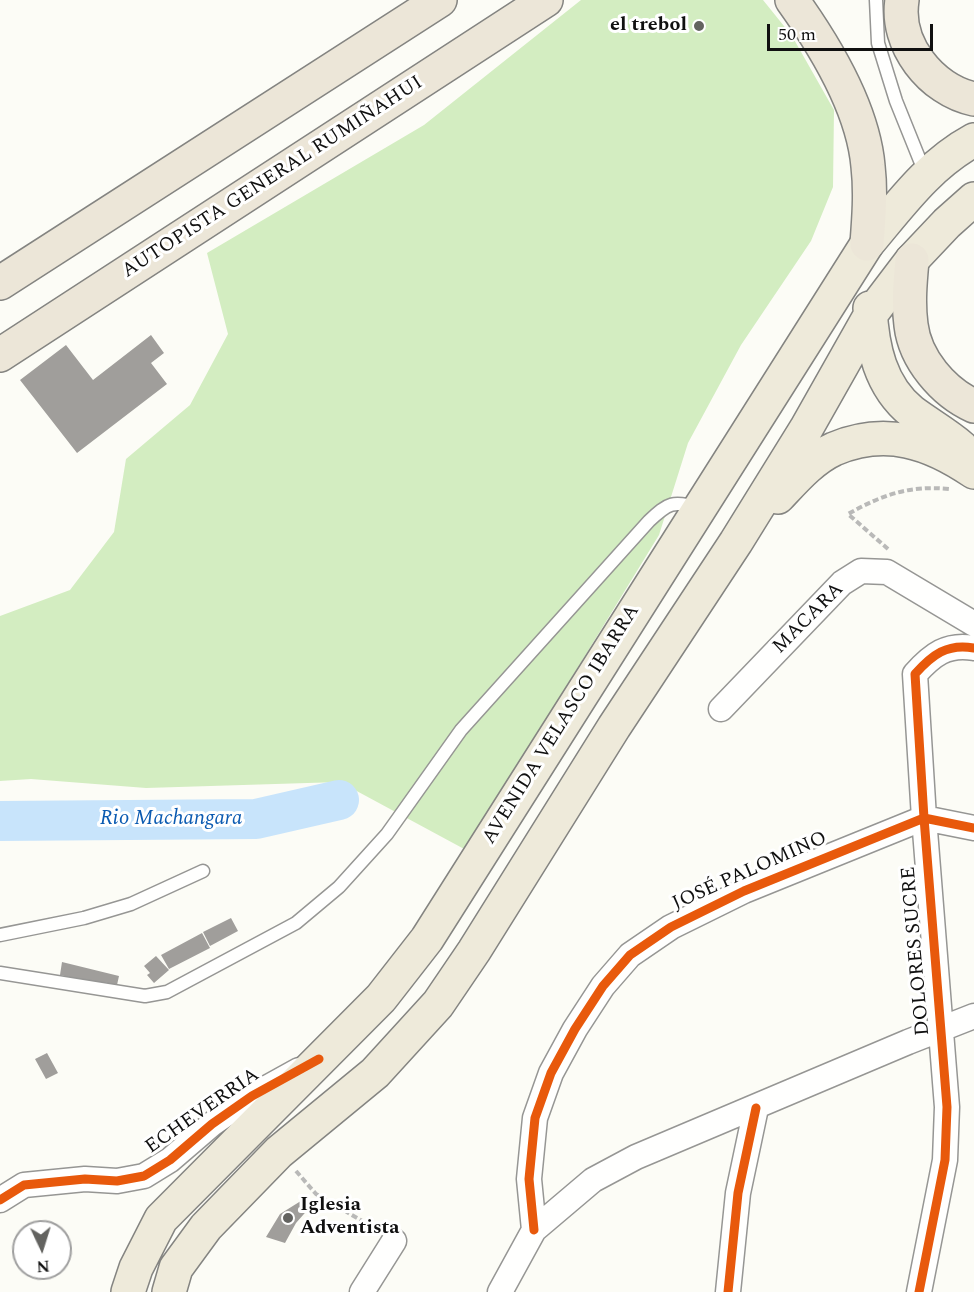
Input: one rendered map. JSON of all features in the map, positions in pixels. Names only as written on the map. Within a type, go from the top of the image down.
[{"type":"highway","points":[[0,283],[440,0]]},
{"type":"highway","name":"AUTOPISTA GENERAL RUMIÑAHUI","points":[[0,355],[546,0]]},
{"type":"highway","points":[[792,0],[833,62],[861,128]]},
{"type":"highway","points":[[818,0],[843,52],[861,128],[868,164],[870,203],[867,244]]},
{"type":"highway","points":[[902,0],[900,8],[905,37],[918,62],[939,83],[964,97],[974,99]]},
{"type":"highway","points":[[912,260],[909,298],[911,327],[919,352],[931,372],[948,390],[974,406]]},
{"type":"main road","name":"AVENIDA VELASCO IBARRA","points":[[128,1292],[136,1268],[161,1219],[381,998],[427,939],[867,244],[925,175],[958,149],[974,140]]},
{"type":"main road","points":[[168,1292],[176,1268],[206,1227],[279,1152],[375,1073],[438,1004],[736,542],[806,429],[871,315],[912,260],[947,223],[974,199]]},
{"type":"main road","points":[[867,244],[871,315],[878,362],[888,384],[913,412],[974,458]]},
{"type":"main road","points":[[736,542],[810,465],[833,450],[860,441],[888,438],[919,442],[954,459],[964,481]]},
{"type":"street","name":"MACARA","points":[[721,709],[842,583],[861,571],[886,572],[974,624]]},
{"type":"street","name":"DOLORES SUCRE","points":[[920,1292],[945,1160],[946,1107],[915,674],[928,659],[947,649],[965,646],[974,648]]},
{"type":"street","points":[[924,818],[974,828]]},
{"type":"street","name":"JOSÉ PALOMINO","points":[[534,1230],[529,1179],[533,1138],[536,1118],[551,1073],[575,1029],[603,986],[630,955],[671,927],[744,891],[924,818]]},
{"type":"street","points":[[500,1292],[534,1230],[602,1175],[636,1157],[974,1016]]},
{"type":"street","name":"ECHEVERRIA","points":[[0,1200],[24,1185],[85,1179],[117,1180],[144,1176],[170,1160],[212,1124],[252,1096],[320,1059]]},
{"type":"street","points":[[728,1292],[738,1193],[756,1108]]},
{"type":"street","points":[[362,1292],[394,1241]]},
{"type":"lane","points":[[876,0],[878,43],[896,101],[925,175]]},
{"type":"lane","points":[[0,973],[146,996],[167,992],[296,923],[339,887],[387,834],[461,730],[649,520],[665,506],[684,503],[700,508]]},
{"type":"lane","points":[[0,935],[84,918],[131,904],[203,871]]},
{"type":"path","points":[[889,550],[848,514],[874,499],[906,490],[934,488],[964,481]]},
{"type":"path","points":[[279,1152],[316,1194],[394,1241]]},
{"type":"green space","points":[[581,0],[763,0],[792,36],[834,110],[833,187],[811,241],[741,345],[688,443],[659,535],[466,850],[340,782],[146,788],[31,779],[0,781],[0,616],[70,590],[114,532],[126,459],[190,405],[228,334],[207,253],[424,125]]},
{"type":"building","points":[[151,335],[164,353],[151,363],[167,384],[77,453],[20,380],[66,345],[93,380]]},
{"type":"building","points":[[231,918],[238,931],[210,946],[203,932]]},
{"type":"building","points":[[202,933],[210,948],[169,969],[161,955]]},
{"type":"building","points":[[156,956],[169,970],[154,983],[147,975],[150,973],[144,966]]},
{"type":"building","points":[[62,962],[119,976],[117,985],[60,975]]},
{"type":"building","points":[[47,1053],[58,1073],[46,1079],[35,1059]]},
{"type":"building","name":"Iglesia Adventista","points":[[304,1199],[311,1206],[296,1223],[285,1243],[266,1237],[280,1214]]},
{"type":"waterway","name":"Rio Machangara","points":[[0,821],[256,819],[339,800]]},
{"type":"cycle path","points":[[919,1292],[945,1160],[947,1107],[915,674],[941,652],[956,647],[974,648]]},
{"type":"cycle path","points":[[534,1230],[529,1179],[535,1118],[551,1073],[575,1029],[603,986],[630,955],[671,927],[744,891],[924,818],[974,828]]},
{"type":"cycle path","points":[[0,1200],[24,1185],[85,1179],[117,1181],[144,1176],[170,1160],[212,1124],[252,1096],[319,1059]]},
{"type":"cycle path","points":[[728,1292],[738,1193],[756,1108]]},
{"type":"place","name":"el trebol","points":[[699,26]]},
{"type":"place","name":"Iglesia Adventista","points":[[288,1218]]}]
